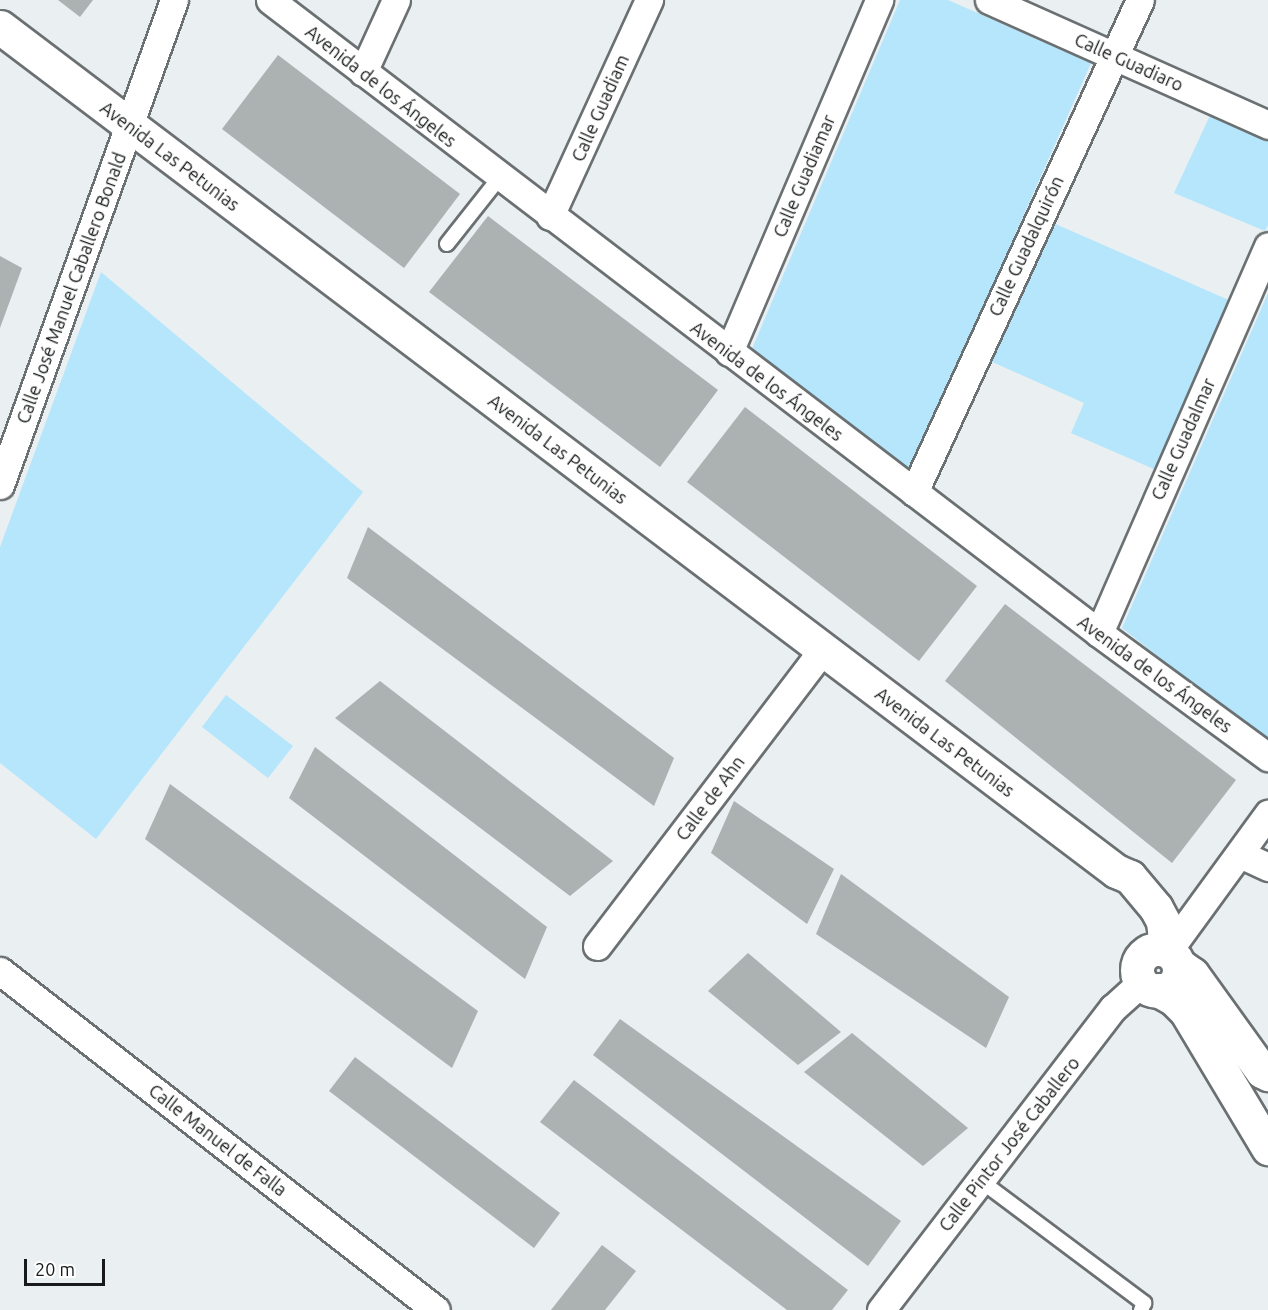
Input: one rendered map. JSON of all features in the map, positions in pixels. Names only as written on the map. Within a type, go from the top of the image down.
[{"type":"street","name":"Calle José Manuel Caballero Bonald","points":[[0,485],[174,0]]},
{"type":"street","name":"Avenida de los Ángeles","points":[[270,0],[1099,633],[1268,757]]},
{"type":"street","points":[[363,72],[396,0]]},
{"type":"street","name":"Calle Guadiam","points":[[550,216],[649,0]]},
{"type":"street","name":"Calle Guadiamar","points":[[729,352],[879,0]]},
{"type":"street","name":"Calle Guadiaro","points":[[989,0],[1268,125]]},
{"type":"street","name":"Calle Guadalquirón","points":[[914,492],[1140,0]]},
{"type":"street","name":"Avenida Las Petunias","points":[[0,27],[1116,871],[1130,876],[1156,908],[1163,921],[1159,966]]},
{"type":"street","name":"Calle Guadalmar","points":[[1099,633],[1268,246]]},
{"type":"street","name":"Calle de Ahn","points":[[597,946],[823,649]]},
{"type":"street","name":"Calle Pintor José Caballero","points":[[881,1310],[1113,1008],[1159,966],[1190,918],[1268,814]]},
{"type":"street","points":[[1240,854],[1268,867]]},
{"type":"street","points":[[1159,966],[1192,974],[1262,1071],[1268,1074]]},
{"type":"street","points":[[1159,966],[1174,999],[1186,1011],[1268,1148]]},
{"type":"street","name":"Calle Manuel de Falla","points":[[0,971],[436,1310]]},
{"type":"lane","points":[[447,244],[500,177]]},
{"type":"lane","points":[[981,1181],[1144,1303],[1141,1310]]},
{"type":"shaded area","points":[[900,0],[948,0],[1091,63],[910,472],[751,351]]},
{"type":"shaded area","points":[[1212,111],[1268,136],[1268,225],[1265,231],[1174,193]]},
{"type":"shaded area","points":[[1051,222],[1231,301],[1156,470],[1071,433],[1084,403],[990,361]]},
{"type":"shaded area","points":[[101,272],[363,492],[96,839],[0,763],[0,547]]},
{"type":"shaded area","points":[[1268,293],[1268,743],[1122,628]]},
{"type":"shaded area","points":[[226,695],[293,746],[268,778],[202,727]]},
{"type":"building","points":[[58,0],[93,0],[80,17]]},
{"type":"building","points":[[278,55],[460,194],[404,268],[222,129]]},
{"type":"building","points":[[488,216],[718,390],[660,467],[429,292]]},
{"type":"building","points":[[0,256],[22,268],[0,328]]},
{"type":"building","points":[[745,407],[977,586],[919,661],[687,482]]},
{"type":"building","points":[[368,527],[674,758],[654,806],[347,578]]},
{"type":"building","points":[[1005,604],[1236,780],[1172,863],[945,681]]},
{"type":"building","points":[[380,681],[613,861],[570,896],[335,718]]},
{"type":"building","points":[[315,747],[547,927],[525,979],[289,798]]},
{"type":"building","points":[[170,784],[478,1011],[452,1068],[145,839]]},
{"type":"building","points":[[734,801],[834,869],[807,924],[711,853]]},
{"type":"building","points":[[841,874],[1009,997],[986,1048],[816,934]]},
{"type":"building","points":[[748,953],[841,1032],[798,1065],[708,991]]},
{"type":"building","points":[[620,1019],[901,1221],[868,1266],[593,1055]]},
{"type":"building","points":[[852,1033],[968,1128],[923,1166],[804,1072]]},
{"type":"building","points":[[355,1057],[560,1213],[534,1248],[329,1091]]},
{"type":"building","points":[[574,1080],[848,1290],[832,1310],[787,1310],[540,1122]]},
{"type":"building","points":[[602,1245],[636,1271],[605,1310],[551,1310]]}]
